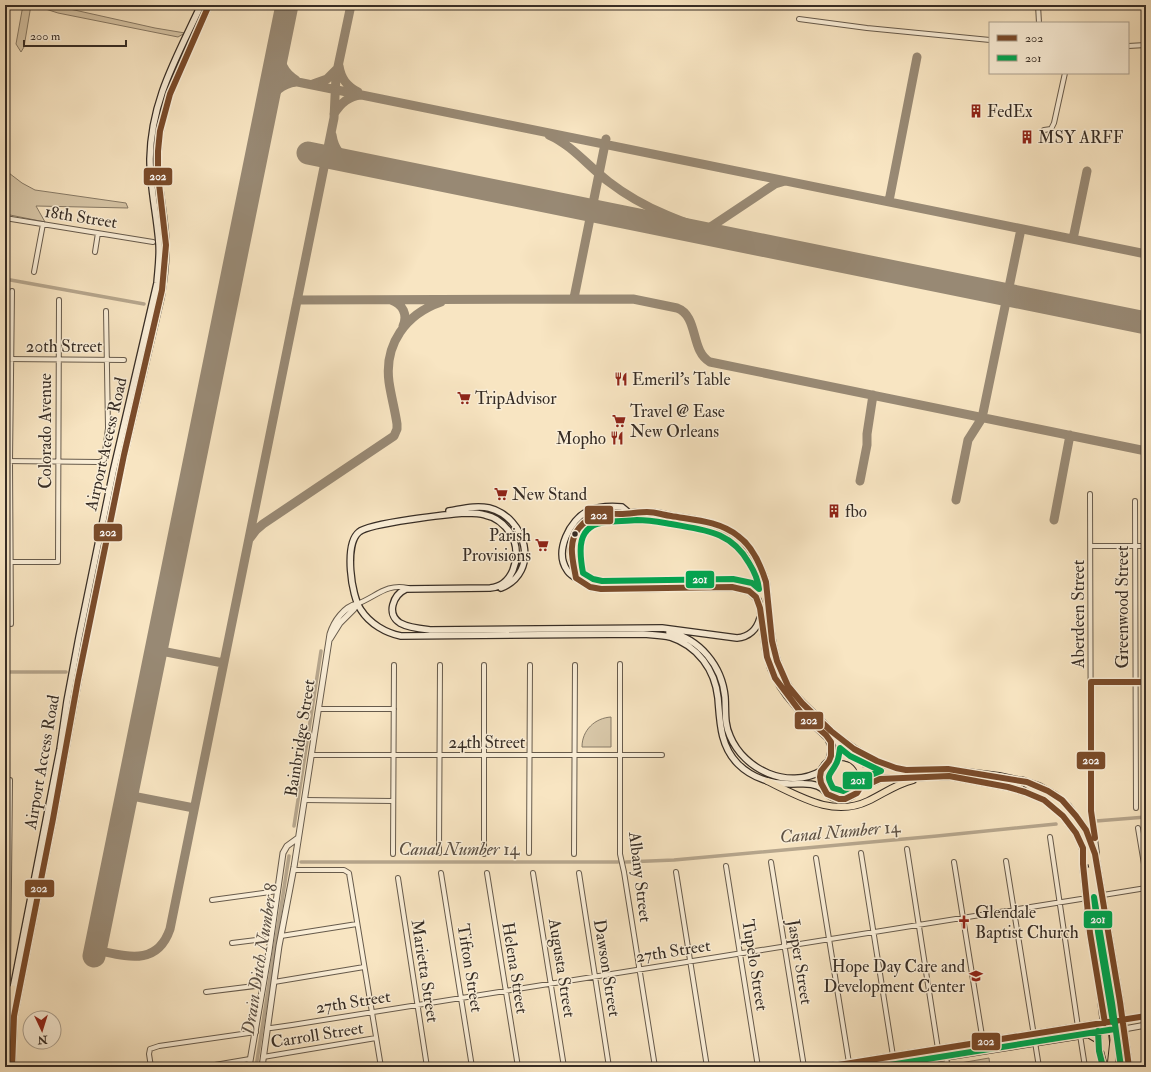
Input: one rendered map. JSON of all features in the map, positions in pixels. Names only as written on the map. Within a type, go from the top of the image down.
[{"type":"highway","points":[[1023,781],[1062,807],[1081,832],[1088,848],[1091,859],[1114,1040],[1111,1067]]},
{"type":"highway","points":[[1083,848],[1087,860],[1098,917],[1119,1037],[1121,1067]]},
{"type":"highway","points":[[5,1055],[13,990]]},
{"type":"highway","points":[[8,1067],[14,1016]]},
{"type":"main road","name":"Airport Access Road","points":[[13,990],[60,749],[79,637],[113,472],[157,283],[159,243],[150,160],[155,117],[160,97],[166,82],[201,5]]},
{"type":"main road","name":"Airport Access Road","points":[[14,1016],[54,820],[78,680],[99,575],[124,455],[163,284],[166,244],[158,176],[158,150],[161,126],[173,83],[209,5]]},
{"type":"main road","points":[[479,588],[502,588],[512,582],[520,573],[524,556],[524,545],[520,532],[511,520],[497,510],[475,506],[367,528],[358,533],[354,538],[350,553],[352,583],[357,604],[362,612],[372,622],[386,631],[401,636],[643,634],[675,639],[697,653],[712,673],[717,694],[720,729],[731,755],[745,770],[820,804],[840,807],[858,805],[869,801],[899,784],[930,776]]},
{"type":"main road","points":[[829,761],[832,748],[828,738],[802,714],[787,696],[771,669],[766,651],[758,600],[749,591],[737,588],[698,587],[596,588],[585,585],[576,578],[571,550],[575,534],[579,527],[595,516],[604,514],[648,512],[702,521],[718,526],[738,537],[750,549],[764,575],[766,582],[771,639],[777,661],[788,686],[831,731],[854,749],[864,755],[896,768],[906,770]]},
{"type":"main road","points":[[400,522],[454,514],[476,513],[490,516],[496,518],[505,526],[513,537],[516,549],[512,573],[508,579],[496,587],[411,588],[403,590],[396,596],[393,607],[394,614],[400,623],[424,629],[670,629],[725,637],[742,637],[751,633],[760,620],[761,614]]},
{"type":"main road","points":[[647,629],[666,631],[679,635],[702,649],[712,660],[719,672],[724,691],[726,721],[730,737],[742,756],[750,764],[767,773],[782,777],[810,777],[821,771]]},
{"type":"main road","points":[[831,731],[847,758]]},
{"type":"main road","points":[[823,789],[820,777],[824,765],[829,761],[841,757],[847,758],[858,765],[863,776],[860,788]]},
{"type":"main road","points":[[861,770],[876,772],[948,769],[1023,781],[1039,786],[1055,795],[1068,806],[1086,830],[1095,854],[1100,876],[1123,1020],[1129,1067]]},
{"type":"main road","points":[[767,781],[784,784],[815,784],[823,789],[827,794],[839,799],[852,797],[860,788],[880,779],[949,776],[1008,787],[1044,800],[1063,816],[1076,833],[1083,848],[1083,864],[1090,933],[1106,1031],[1107,1050],[1111,1067]]},
{"type":"main road","points":[[5,1023],[13,990]]},
{"type":"main road","points":[[1093,1025],[1102,1010]]},
{"type":"main road","points":[[12,1067],[14,1016]]},
{"type":"main road","points":[[826,1067],[1123,1020]]},
{"type":"main road","points":[[881,1067],[1124,1028]]},
{"type":"main road","points":[[1088,1034],[1100,1041],[1107,1050]]},
{"type":"main road","points":[[994,1049],[994,1046],[998,1042],[1021,1036]]},
{"type":"main road","points":[[946,1057],[948,1050],[963,1045]]},
{"type":"main road","points":[[896,1065],[923,1058],[926,1051]]},
{"type":"street","points":[[1038,5],[1039,22]]},
{"type":"street","points":[[799,19],[867,28],[989,40]]},
{"type":"street","points":[[1129,46],[1146,45]]},
{"type":"street","points":[[1044,130],[1051,129],[1054,123],[1064,74]]},
{"type":"street","name":"18th Street","points":[[5,218],[153,242]]},
{"type":"street","points":[[34,272],[43,224]]},
{"type":"street","points":[[95,252],[98,233]]},
{"type":"street","points":[[11,624],[11,562],[7,461],[12,291]]},
{"type":"street","name":"Colorado Avenue","points":[[11,562],[58,562],[59,300]]},
{"type":"street","points":[[7,461],[99,462],[103,460],[108,428],[106,311]]},
{"type":"street","name":"20th Street","points":[[5,359],[124,360]]},
{"type":"street","name":"Aberdeen Street","points":[[1090,494],[1091,798],[1092,821],[1100,876]]},
{"type":"street","name":"Greenwood Street","points":[[1135,501],[1136,808]]},
{"type":"street","points":[[1091,546],[1146,546]]},
{"type":"street","points":[[5,562],[11,562]]},
{"type":"street","points":[[357,604],[390,587],[399,586],[411,588]]},
{"type":"street","name":"Bainbridge Street","points":[[262,1067],[281,936],[312,755],[329,642],[332,628],[336,620],[351,605],[357,604]]},
{"type":"street","name":"Albany Street","points":[[620,664],[620,854],[655,1067]]},
{"type":"street","points":[[394,665],[394,854]]},
{"type":"street","points":[[439,854],[440,665]]},
{"type":"street","points":[[484,665],[484,854]]},
{"type":"street","points":[[529,853],[530,665]]},
{"type":"street","points":[[574,854],[575,665]]},
{"type":"street","points":[[1090,682],[1146,682]]},
{"type":"street","points":[[319,709],[394,709]]},
{"type":"street","name":"24th Street","points":[[312,755],[662,755]]},
{"type":"street","points":[[6,982],[7,780]]},
{"type":"street","points":[[304,800],[393,801]]},
{"type":"street","points":[[1138,828],[1146,876]]},
{"type":"street","points":[[1050,837],[1078,1027]]},
{"type":"street","points":[[249,1067],[256,1032],[283,853],[287,846],[298,838]]},
{"type":"street","points":[[907,849],[938,1049]]},
{"type":"street","points":[[861,853],[893,1056]]},
{"type":"street","points":[[816,858],[849,1063]]},
{"type":"street","points":[[1006,861],[1040,1067]]},
{"type":"street","name":"Jasper Street","points":[[771,862],[804,1067]]},
{"type":"street","points":[[954,862],[983,1042]]},
{"type":"street","name":"Tupelo Street","points":[[726,866],[758,1067]]},
{"type":"street","points":[[293,870],[344,870],[349,873],[381,1067]]},
{"type":"street","points":[[676,872],[707,1067]]},
{"type":"street","name":"Helena Street","points":[[487,873],[518,1067]]},
{"type":"street","name":"Augusta Street","points":[[533,873],[564,1067]]},
{"type":"street","name":"Dawson Street","points":[[579,873],[609,1067]]},
{"type":"street","name":"Tifton Street","points":[[441,874],[472,1067]]},
{"type":"street","name":"Marietta Street","points":[[398,878],[426,1067]]},
{"type":"street","points":[[1103,895],[1146,888]]},
{"type":"street","points":[[212,900],[278,890]]},
{"type":"street","name":"27th Street","points":[[268,1028],[292,1026],[595,976],[1081,899]]},
{"type":"street","points":[[281,936],[357,924]]},
{"type":"street","points":[[232,944],[270,938]]},
{"type":"street","points":[[274,982],[364,967]]},
{"type":"street","points":[[206,992],[263,985]]},
{"type":"street","points":[[1123,1020],[1146,1016]]},
{"type":"street","points":[[1124,1028],[1146,1025]]},
{"type":"street","points":[[151,1067],[149,1054],[150,1049],[159,1046],[256,1032]]},
{"type":"street","points":[[1080,1035],[1085,1067]]},
{"type":"street","name":"Carroll Street","points":[[263,1057],[376,1038]]},
{"type":"street","points":[[921,1067],[947,1063],[946,1057]]},
{"type":"street","name":"Carroll Street","points":[[203,1067],[250,1059]]},
{"type":"shaded area","points":[[23,5],[31,5],[24,47],[21,52],[16,44]]},
{"type":"shaded area","points":[[33,5],[52,5],[155,28],[185,33],[178,37],[58,13]]},
{"type":"shaded area","points":[[5,170],[22,183],[35,190],[126,203],[128,208],[36,206],[45,222],[5,214]]},
{"type":"shaded area","points":[[611,717],[611,747],[582,747],[584,735],[590,726],[595,722]]},
{"type":"shaded area","points":[[989,1058],[990,1067],[943,1067],[943,1066]]},
{"type":"waterway","points":[[5,279],[144,304]]},
{"type":"waterway","name":"Drain Ditch Number 8","points":[[294,826],[321,651]]},
{"type":"waterway","points":[[5,672],[66,672]]},
{"type":"waterway","name":"Canal Number 14","points":[[1096,821],[1146,817]]},
{"type":"waterway","name":"Canal Number 14","points":[[626,862],[674,860],[1056,824]]},
{"type":"waterway","name":"Drain Ditch Number 8","points":[[256,1067],[289,856]]},
{"type":"waterway","name":"Canal Number 14","points":[[301,862],[618,862]]},
{"type":"taxiway","points":[[95,950],[129,956],[149,954],[157,949],[164,941],[170,929],[334,118],[336,76],[351,5]]},
{"type":"taxiway","points":[[279,48],[280,58],[285,70],[296,80]]},
{"type":"taxiway","points":[[889,201],[917,57]]},
{"type":"taxiway","points":[[339,66],[341,75],[345,82],[358,92]]},
{"type":"taxiway","points":[[313,84],[327,79],[337,69]]},
{"type":"taxiway","points":[[273,77],[1146,254]]},
{"type":"taxiway","points":[[267,105],[278,89],[296,82]]},
{"type":"taxiway","points":[[334,114],[345,101],[361,95]]},
{"type":"taxiway","points":[[332,135],[334,144],[339,152],[345,158],[353,162]]},
{"type":"taxiway","points":[[549,135],[565,144],[609,182],[637,201],[682,222],[730,238]]},
{"type":"taxiway","points":[[574,298],[606,139]]},
{"type":"taxiway","points":[[1073,239],[1087,171]]},
{"type":"taxiway","points":[[703,232],[775,184],[785,181]]},
{"type":"taxiway","points":[[956,500],[968,440],[982,418],[1021,229]]},
{"type":"taxiway","points":[[297,300],[633,299],[677,308],[684,312],[689,318],[700,350],[704,357],[710,362],[1146,451]]},
{"type":"taxiway","points":[[391,300],[399,304],[405,314],[403,326]]},
{"type":"taxiway","points":[[250,538],[263,524],[394,436],[397,429],[397,424],[389,382],[388,368],[394,343],[400,332],[417,314],[441,302]]},
{"type":"taxiway","points":[[860,481],[867,445],[867,434],[873,395]]},
{"type":"taxiway","points":[[1054,520],[1070,435]]},
{"type":"taxiway","points":[[156,650],[223,663]]},
{"type":"taxiway","points":[[127,795],[194,808]]},
{"type":"runway","points":[[94,956],[287,5]]},
{"type":"runway","points":[[308,153],[1146,323]]},
{"type":"transit line","name":"202","points":[[12,1067],[14,1016],[53,819],[78,680],[124,455],[162,290],[166,245],[158,175],[160,131],[170,94],[209,5]]},
{"type":"transit line","name":"202","points":[[1105,1023],[1090,933],[1083,864],[1083,848],[1076,833],[1063,816],[1044,800],[1025,792],[1008,787],[949,776],[880,779],[860,788],[857,793],[845,799],[839,799],[827,794],[821,783],[820,777],[821,771],[831,756],[831,742],[826,735],[802,714],[775,678],[767,657],[760,608],[756,597],[749,591],[732,587],[601,589],[590,587],[576,578],[572,559],[573,540],[579,528],[590,518],[602,514],[653,512],[715,524],[731,531],[748,545],[759,563],[764,576],[766,582],[772,641],[777,661],[788,686],[802,703],[831,731],[854,749],[877,761],[896,768],[906,770],[948,769],[1027,782],[1048,791],[1062,800],[1086,830],[1095,854],[1120,1002],[1129,1067]]},
{"type":"transit line","name":"201","points":[[637,520],[654,521],[695,528],[725,538],[742,552],[756,575],[759,589],[752,583],[733,579],[602,581],[593,579],[583,573],[581,556],[582,540],[584,534],[589,528],[596,524],[606,522],[637,520]]},
{"type":"transit line","name":"202","points":[[1091,682],[1091,811],[1095,838]]},
{"type":"transit line","name":"202","points":[[1091,682],[1146,682]]},
{"type":"transit line","name":"201","points":[[840,748],[850,756],[881,771],[856,781],[851,787],[843,791],[833,788],[829,780],[829,775],[838,760],[840,748]]},
{"type":"transit line","name":"201","points":[[1113,1022],[1098,932],[1094,897],[1121,1067]]},
{"type":"transit line","name":"202","points":[[826,1067],[1146,1016]]},
{"type":"transit line","name":"201","points":[[877,1067],[1115,1029]]},
{"type":"transit line","name":"201","points":[[1098,1031],[1099,1051],[1103,1067]]},
{"type":"place","name":"FedEx","points":[[976,111]]},
{"type":"place","name":"MSY ARFF","points":[[1027,137]]},
{"type":"place","name":"Emeril's Table","points":[[621,379]]},
{"type":"place","name":"TripAdvisor","points":[[464,398]]},
{"type":"place","name":"Travel @ Ease New Orleans","points":[[619,421]]},
{"type":"place","name":"Mopho","points":[[617,438]]},
{"type":"place","name":"New Stand","points":[[501,494]]},
{"type":"place","name":"fbo","points":[[834,511]]},
{"type":"place","name":"Parish Provisions","points":[[542,545]]},
{"type":"place","name":"Glendale Baptist Church","points":[[964,922]]},
{"type":"place","name":"Hope Day Care and Development Center","points":[[976,976]]}]
